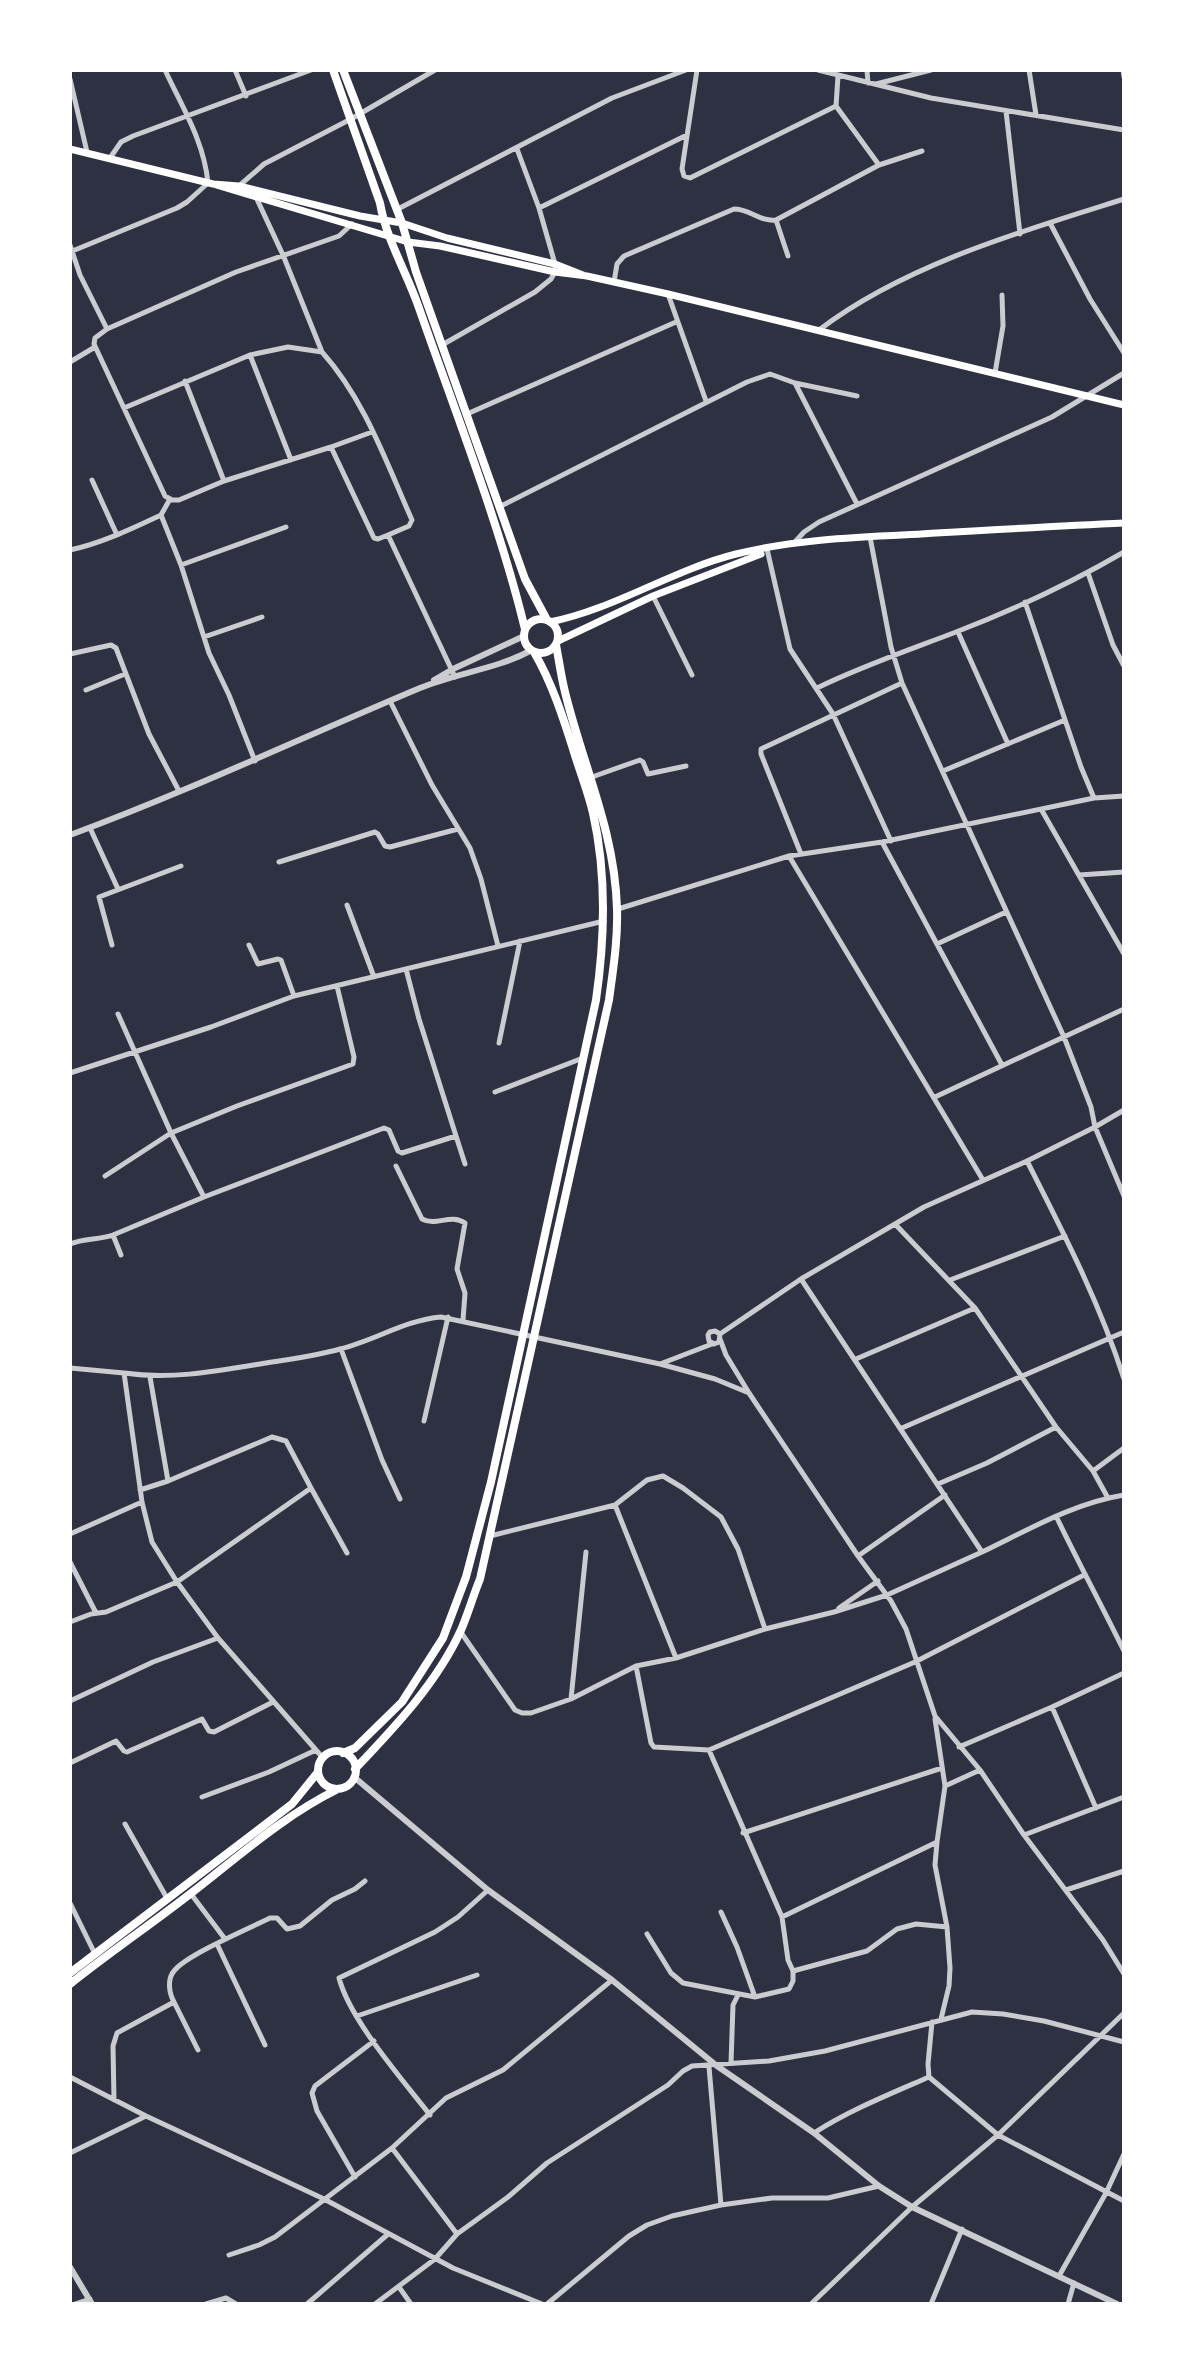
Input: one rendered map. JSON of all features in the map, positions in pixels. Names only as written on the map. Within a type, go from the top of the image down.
[{"type":"main road","points":[[70,1973],[292,1804],[318,1772],[323,1758],[332,1752],[343,1753],[355,1748],[402,1702],[443,1638],[466,1577],[491,1482],[596,1000],[603,954],[600,859],[593,813],[556,699],[533,651],[526,644],[515,587],[409,279],[383,219],[380,203],[333,70]]},
{"type":"main road","points":[[70,1984],[191,1894],[264,1835],[312,1802],[348,1785],[355,1773],[413,1705],[460,1631],[480,1579],[609,1000],[618,908],[603,812],[565,691],[557,643],[558,632],[526,579],[416,272],[402,223],[343,70]]},
{"type":"main road","points":[[70,149],[211,183],[408,242],[555,268]]},
{"type":"main road","points":[[211,183],[239,186],[360,216],[402,223],[555,268],[1124,405]]},
{"type":"main road","points":[[525,633],[532,622],[549,621],[588,611],[736,554],[793,544],[870,537],[1124,523]]},
{"type":"main road","points":[[533,651],[549,651],[557,643],[653,596],[768,550]]},
{"type":"main road","points":[[343,1753],[352,1759],[355,1773]]},
{"type":"main road","points":[[318,1772],[322,1782],[338,1789]]},
{"type":"street","points":[[107,329],[80,275],[71,249],[177,208],[211,183],[189,115],[165,70]]},
{"type":"street","points":[[235,70],[246,96]]},
{"type":"street","points":[[110,158],[126,139],[311,70]]},
{"type":"street","points":[[239,186],[264,164],[351,119],[435,70]]},
{"type":"street","points":[[396,211],[612,98],[686,70]]},
{"type":"street","points":[[697,70],[682,172],[685,177],[692,178],[836,106]]},
{"type":"street","points":[[818,70],[871,84],[1006,111],[1124,130]]},
{"type":"street","points":[[867,70],[871,84]]},
{"type":"street","points":[[871,84],[930,70]]},
{"type":"street","points":[[1029,70],[1036,115]]},
{"type":"street","points":[[1123,70],[1124,77]]},
{"type":"street","points":[[838,76],[836,106],[879,165]]},
{"type":"street","points":[[70,79],[87,152]]},
{"type":"street","points":[[1006,111],[1020,233]]},
{"type":"street","points":[[539,208],[687,135]]},
{"type":"street","points":[[442,345],[536,292],[551,279],[555,268],[539,208],[517,149]]},
{"type":"street","points":[[614,282],[617,264],[624,256],[734,209],[742,209],[768,221],[776,220],[879,165],[922,151]]},
{"type":"street","points":[[256,197],[283,255],[322,352],[349,385],[372,432],[412,520],[409,526],[378,539],[374,538],[331,447]]},
{"type":"street","points":[[819,330],[862,300],[919,271],[1020,233],[1124,199]]},
{"type":"street","points":[[776,220],[788,256]]},
{"type":"street","points":[[1050,223],[1090,299],[1124,353]]},
{"type":"street","points":[[352,224],[339,236],[236,272],[107,329],[95,338],[95,347],[162,494],[170,499],[182,499],[224,481],[372,432]]},
{"type":"street","points":[[668,294],[706,401]]},
{"type":"street","points":[[995,373],[1003,326],[1002,295]]},
{"type":"street","points":[[467,414],[676,322]]},
{"type":"street","points":[[70,362],[95,347]]},
{"type":"street","points":[[124,408],[250,355],[288,347],[322,352]]},
{"type":"street","points":[[250,355],[291,460]]},
{"type":"street","points":[[793,544],[809,528],[1052,417],[1124,373]]},
{"type":"street","points":[[499,507],[706,401],[765,375],[857,396]]},
{"type":"street","points":[[185,381],[224,481]]},
{"type":"street","points":[[795,383],[819,425],[857,504]]},
{"type":"street","points":[[92,480],[117,535]]},
{"type":"street","points":[[70,550],[117,535],[160,515],[170,499]]},
{"type":"street","points":[[160,515],[181,565],[204,637],[255,761]]},
{"type":"street","points":[[181,565],[286,527]]},
{"type":"street","points":[[388,535],[455,677]]},
{"type":"street","points":[[870,537],[892,656],[902,683],[1064,1037],[1091,1107],[1095,1127],[1124,1196]]},
{"type":"street","points":[[768,550],[793,657],[833,714],[891,841]]},
{"type":"street","points":[[817,688],[857,668],[958,632],[1026,602],[1088,573],[1124,552]]},
{"type":"street","points":[[1088,573],[1113,645],[1124,666]]},
{"type":"street","points":[[653,596],[692,675]]},
{"type":"street","points":[[1026,602],[1094,798]]},
{"type":"street","points":[[204,637],[262,617]]},
{"type":"street","points":[[958,632],[1008,744]]},
{"type":"street","points":[[424,687],[453,669],[525,633]]},
{"type":"street","points":[[70,654],[114,646],[116,648],[149,734],[179,791]]},
{"type":"street","points":[[70,835],[255,761],[424,687],[533,651]]},
{"type":"street","points":[[86,690],[125,674]]},
{"type":"street","points":[[801,854],[760,751],[763,746],[902,683]]},
{"type":"street","points":[[390,701],[432,785],[470,848],[498,946]]},
{"type":"street","points":[[943,771],[1065,720]]},
{"type":"street","points":[[592,777],[640,760],[651,774],[686,766]]},
{"type":"street","points":[[618,908],[789,856],[891,841],[1094,798],[1124,796]]},
{"type":"street","points":[[1041,809],[1124,954]]},
{"type":"street","points":[[90,828],[118,889]]},
{"type":"street","points":[[279,862],[374,832],[385,846],[390,847],[458,829]]},
{"type":"street","points":[[882,842],[1002,1065]]},
{"type":"street","points":[[789,856],[983,1180]]},
{"type":"street","points":[[113,945],[98,901],[102,895],[181,866]]},
{"type":"street","points":[[1079,875],[1124,872]]},
{"type":"street","points":[[347,905],[374,977]]},
{"type":"street","points":[[937,944],[1006,912]]},
{"type":"street","points":[[70,1072],[211,1027],[294,996],[604,920]]},
{"type":"street","points":[[499,1043],[520,941]]},
{"type":"street","points":[[249,945],[258,964],[281,960],[294,996]]},
{"type":"street","points":[[406,969],[465,1164]]},
{"type":"street","points":[[105,1176],[172,1133],[353,1064],[354,1057],[337,986]]},
{"type":"street","points":[[935,1097],[1124,1009]]},
{"type":"street","points":[[118,1014],[204,1198]]},
{"type":"street","points":[[495,1092],[583,1058]]},
{"type":"street","points":[[660,1364],[699,1347],[713,1344],[801,1279],[924,1207],[1027,1161],[1124,1110]]},
{"type":"street","points":[[70,1244],[113,1235],[384,1128],[389,1130],[398,1151],[402,1153],[456,1136]]},
{"type":"street","points":[[1027,1161],[1065,1236],[1111,1338],[1124,1379]]},
{"type":"street","points":[[396,1166],[422,1219],[433,1223],[451,1218],[465,1223],[457,1269],[464,1293],[463,1320]]},
{"type":"street","points":[[895,1224],[975,1308],[1056,1427],[1093,1471],[1108,1498]]},
{"type":"street","points":[[113,1235],[121,1255]]},
{"type":"street","points":[[950,1280],[1065,1236]]},
{"type":"street","points":[[801,1279],[982,1552]]},
{"type":"street","points":[[856,1359],[975,1308]]},
{"type":"street","points":[[424,1421],[448,1317]]},
{"type":"street","points":[[70,1368],[150,1377],[195,1375],[341,1349],[426,1319],[448,1317],[534,1339],[660,1364],[715,1379],[750,1393]]},
{"type":"street","points":[[699,1347],[712,1331],[720,1337],[726,1355],[750,1393],[858,1556],[878,1581],[906,1629],[935,1716],[945,1786],[935,1865],[947,1927],[949,1986],[941,2019]]},
{"type":"street","points":[[902,1428],[1124,1332]]},
{"type":"street","points":[[708,1337],[726,1355]]},
{"type":"street","points":[[341,1349],[382,1460],[400,1499]]},
{"type":"street","points":[[124,1373],[140,1490],[152,1542],[218,1638],[323,1758]]},
{"type":"street","points":[[150,1377],[168,1481]]},
{"type":"street","points":[[938,1484],[987,1463],[1056,1427]]},
{"type":"street","points":[[140,1490],[272,1437],[286,1441],[347,1553]]},
{"type":"street","points":[[1093,1471],[1124,1448]]},
{"type":"street","points":[[490,1536],[615,1504],[647,1480],[663,1476],[721,1517],[738,1549],[765,1629]]},
{"type":"street","points":[[70,1622],[106,1612],[177,1582],[311,1488]]},
{"type":"street","points":[[858,1556],[945,1494]]},
{"type":"street","points":[[460,1631],[515,1710],[531,1713],[570,1699],[636,1666],[676,1658],[765,1629],[834,1612],[887,1595],[1056,1516],[1124,1495]]},
{"type":"street","points":[[70,1534],[142,1502]]},
{"type":"street","points":[[615,1504],[676,1658]]},
{"type":"street","points":[[1056,1516],[1084,1575],[1107,1612],[1124,1651]]},
{"type":"street","points":[[570,1699],[586,1552]]},
{"type":"street","points":[[70,1562],[96,1614]]},
{"type":"street","points":[[636,1666],[654,1747],[709,1750],[915,1662],[1084,1575]]},
{"type":"street","points":[[834,1612],[878,1581]]},
{"type":"street","points":[[70,1701],[153,1662],[218,1638]]},
{"type":"street","points":[[959,1747],[1124,1673]]},
{"type":"street","points":[[70,1763],[116,1741],[127,1752],[202,1719],[212,1733],[273,1702]]},
{"type":"street","points":[[1052,1707],[1096,1808]]},
{"type":"street","points":[[935,1716],[980,1770],[1024,1835],[1103,1940],[1124,1974]]},
{"type":"street","points":[[202,1797],[269,1772],[316,1750]]},
{"type":"street","points":[[647,1934],[675,1978],[698,1987],[755,1997],[789,1989],[793,1981],[782,1917],[709,1750]]},
{"type":"street","points":[[743,1833],[942,1768]]},
{"type":"street","points":[[945,1786],[980,1770]]},
{"type":"street","points":[[355,1773],[488,1890],[612,1980],[713,2066],[814,2133],[879,2186],[912,2207],[1117,2304]]},
{"type":"street","points":[[1024,1835],[1124,1797]]},
{"type":"street","points":[[125,1824],[168,1900]]},
{"type":"street","points":[[782,1917],[937,1842]]},
{"type":"street","points":[[1066,1890],[1124,1871]]},
{"type":"street","points":[[198,2050],[174,2002],[170,1988],[173,1971],[225,1939],[274,1917],[287,1929],[296,1928],[332,1900],[365,1881]]},
{"type":"street","points":[[429,2115],[357,2016],[339,1980],[340,1976],[436,1933],[488,1890]]},
{"type":"street","points":[[191,1894],[225,1939]]},
{"type":"street","points":[[70,1903],[95,1954]]},
{"type":"street","points":[[721,1912],[755,1997]]},
{"type":"street","points":[[793,1971],[867,1951],[897,1929],[916,1924],[947,1927]]},
{"type":"street","points":[[217,1944],[265,2045]]},
{"type":"street","points":[[357,2016],[477,1975]]},
{"type":"street","points":[[229,2255],[267,2242],[392,2148],[446,2098],[503,2070],[612,1980]]},
{"type":"street","points":[[731,2063],[733,2005],[738,1995]]},
{"type":"street","points":[[114,2100],[113,2046],[117,2033],[174,2002]]},
{"type":"street","points":[[375,2304],[435,2259],[457,2234],[508,2197],[547,2163],[668,2085],[692,2066],[769,2061],[825,2051],[972,2012],[1044,2021],[1124,2042]]},
{"type":"street","points":[[811,2304],[912,2207],[998,2135],[1124,2013]]},
{"type":"street","points":[[932,2022],[929,2077],[998,2135],[1124,2201]]},
{"type":"street","points":[[355,2177],[317,2110],[312,2094],[315,2086],[374,2041]]},
{"type":"street","points":[[713,2066],[721,2205]]},
{"type":"street","points":[[70,2077],[146,2116],[324,2199],[387,2235],[477,2280],[544,2304],[629,2236],[647,2225],[672,2216],[721,2205],[772,2198],[828,2198],[879,2186]]},
{"type":"street","points":[[814,2133],[929,2077]]},
{"type":"street","points":[[70,2153],[146,2116]]},
{"type":"street","points":[[392,2148],[457,2234]]},
{"type":"street","points":[[1059,2276],[1106,2193],[1124,2154]]},
{"type":"street","points":[[931,2304],[961,2230]]},
{"type":"street","points":[[307,2304],[387,2235]]},
{"type":"street","points":[[70,2267],[91,2302],[75,2304]]},
{"type":"street","points":[[1068,2304],[1074,2283]]},
{"type":"street","points":[[399,2287],[411,2304]]},
{"type":"street","points":[[206,2304],[226,2298],[236,2304]]}]
